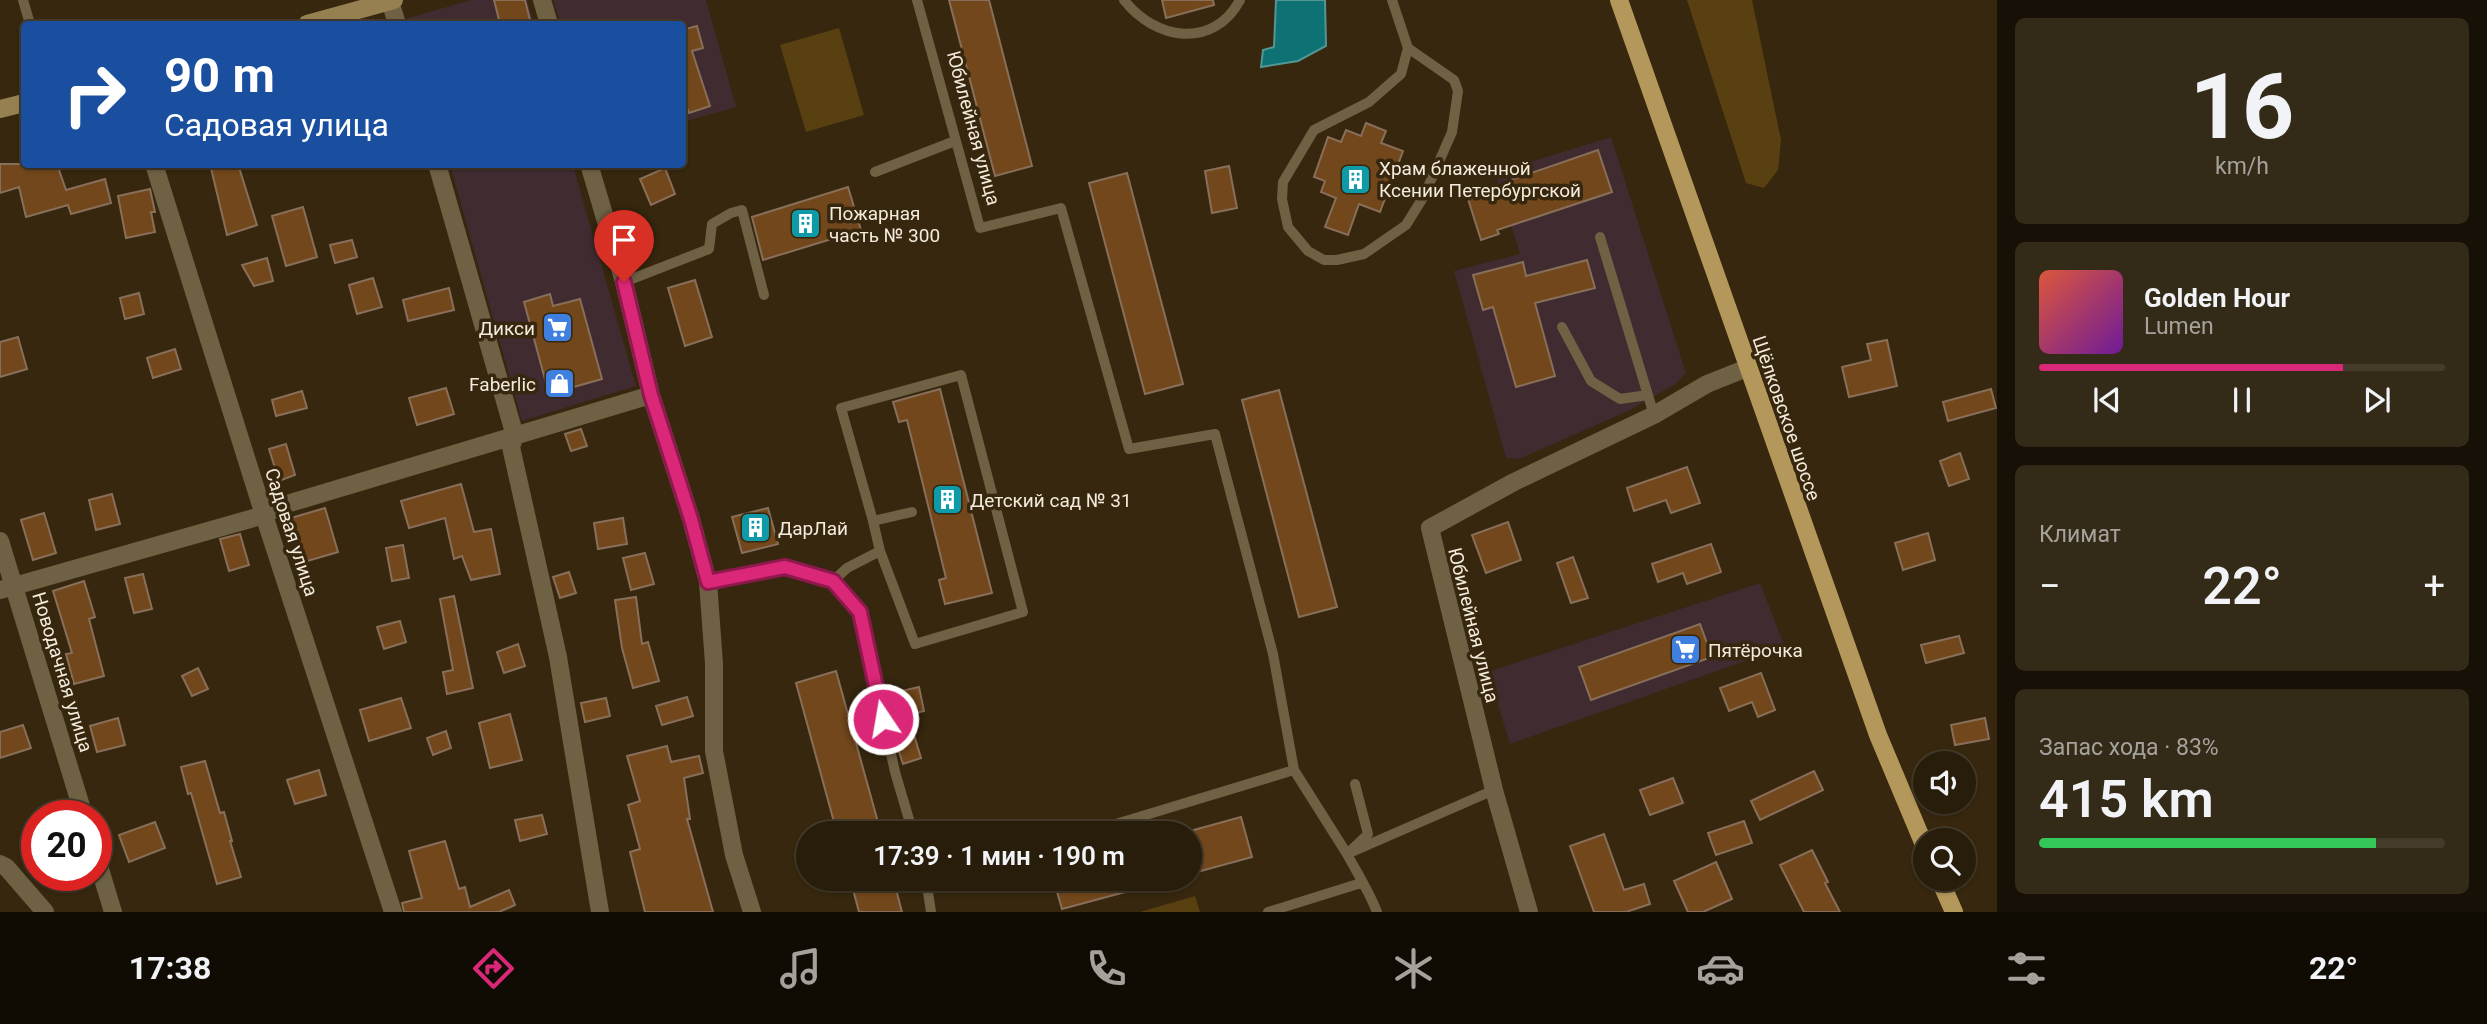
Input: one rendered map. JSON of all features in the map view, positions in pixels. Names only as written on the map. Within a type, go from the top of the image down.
[{"type":"main road","name":"Щёлковское шоссе","points":[[1619,0],[1878,735],[1917,828]]},
{"type":"main road","points":[[1945,891],[1954,912]]},
{"type":"street","points":[[542,0],[548,21]]},
{"type":"street","points":[[318,21],[392,1],[396,21]]},
{"type":"street","points":[[0,109],[21,104]]},
{"type":"street","name":"Садовая улица","points":[[155,168],[393,912]]},
{"type":"street","points":[[438,168],[515,436],[511,447],[558,657],[600,912]]},
{"type":"street","points":[[590,168],[624,282],[651,395],[691,519],[708,582],[714,664],[714,751],[734,855],[751,912]]},
{"type":"street","name":"Юбилейная улица","points":[[1529,912],[1494,790],[1430,528],[1514,482],[1654,415],[1707,384],[1747,368]]},
{"type":"street","points":[[7,588],[264,515],[280,506],[651,395]]},
{"type":"street","name":"Новодачная улица","points":[[0,541],[7,588],[79,800]]},
{"type":"street","points":[[3,866],[45,912]]},
{"type":"street","points":[[107,891],[113,912]]},
{"type":"lane","points":[[23,0],[29,21]]},
{"type":"lane","name":"Юбилейная улица","points":[[917,0],[979,228],[1061,208],[1129,449],[1215,434],[1273,654],[1294,770]]},
{"type":"lane","points":[[1124,0],[1132,11],[1160,30],[1192,35],[1223,20],[1234,11],[1240,0]]},
{"type":"lane","points":[[1392,0],[1408,48],[1401,74],[1369,102],[1314,130],[1283,182],[1282,199],[1288,227],[1308,251],[1324,260],[1364,254],[1406,225],[1424,196],[1452,132],[1458,91],[1454,80],[1408,48]]},
{"type":"lane","points":[[875,173],[955,141]]},
{"type":"lane","points":[[624,282],[709,250],[712,224],[731,213],[742,211],[764,295]]},
{"type":"lane","points":[[1600,237],[1654,415]]},
{"type":"lane","points":[[1562,327],[1591,381],[1620,399],[1648,395]]},
{"type":"lane","points":[[961,375],[1023,612],[915,644],[880,551],[873,521],[841,408],[961,375]]},
{"type":"lane","points":[[873,521],[912,512]]},
{"type":"lane","points":[[833,581],[847,568],[880,551]]},
{"type":"lane","points":[[708,582],[785,567],[833,581],[860,612],[895,772],[909,821]]},
{"type":"lane","points":[[1126,821],[1294,770],[1347,853],[1377,912]]},
{"type":"lane","points":[[1347,853],[1368,834],[1355,784]]},
{"type":"lane","points":[[1347,853],[1494,790]]},
{"type":"lane","points":[[1268,912],[1362,883]]},
{"type":"lane","points":[[928,891],[931,912]]},
{"type":"shaded area","points":[[471,0],[527,0],[533,21],[401,21]]},
{"type":"shaded area","points":[[553,0],[706,0],[736,107],[686,121],[686,21],[560,21]]},
{"type":"shaded area","points":[[1687,0],[1752,0],[1781,140],[1778,170],[1764,188],[1746,183]]},
{"type":"shaded area","points":[[839,28],[864,115],[806,132],[780,45]]},
{"type":"shaded area","points":[[1611,137],[1686,373],[1677,383],[1628,411],[1519,459],[1506,458],[1454,271],[1520,254],[1495,173]]},
{"type":"shaded area","points":[[451,168],[574,168],[636,386],[522,421]]},
{"type":"shaded area","points":[[1760,583],[1785,647],[1510,744],[1488,672]]},
{"type":"shaded area","points":[[1195,896],[1200,912],[1140,912]]},
{"type":"water","points":[[1276,0],[1325,0],[1326,46],[1298,61],[1261,67],[1263,50],[1274,47]]},
{"type":"building","points":[[494,0],[525,0],[530,21],[499,20]]},
{"type":"building","points":[[949,0],[989,0],[1032,166],[995,176]]},
{"type":"building","points":[[1162,0],[1213,0],[1214,5],[1166,18]]},
{"type":"building","points":[[697,26],[703,48],[692,51],[710,106],[689,113],[686,105],[686,29]]},
{"type":"building","name":"Храм блаженной Ксении Петербургской","points":[[1366,123],[1386,131],[1381,143],[1403,151],[1380,212],[1359,204],[1348,235],[1325,227],[1336,198],[1321,192],[1325,181],[1314,177],[1328,137],[1341,142],[1346,130],[1361,136]]},
{"type":"building","points":[[1598,150],[1612,192],[1497,230],[1499,234],[1481,240],[1468,199],[1510,186],[1508,181]]},
{"type":"building","points":[[0,164],[21,164],[21,168],[58,168],[66,190],[105,179],[111,203],[71,214],[68,205],[26,217],[19,187],[0,193]]},
{"type":"building","points":[[1229,166],[1237,208],[1212,213],[1205,171]]},
{"type":"building","points":[[211,168],[239,168],[257,225],[227,235]]},
{"type":"building","points":[[665,168],[675,194],[651,205],[640,179]]},
{"type":"building","points":[[1127,173],[1183,384],[1145,394],[1089,183]]},
{"type":"building","name":"Пожарная часть № 300","points":[[848,187],[861,230],[763,260],[752,217]]},
{"type":"building","points":[[150,189],[155,212],[151,212],[155,232],[126,238],[118,196]]},
{"type":"building","points":[[303,207],[317,257],[286,266],[272,216]]},
{"type":"building","points":[[352,240],[357,257],[335,263],[330,245]]},
{"type":"building","points":[[267,258],[273,281],[254,286],[242,265]]},
{"type":"building","points":[[1587,260],[1595,288],[1535,303],[1555,376],[1516,387],[1493,307],[1483,310],[1473,275],[1523,262],[1526,276]]},
{"type":"building","points":[[373,278],[382,307],[357,314],[349,285]]},
{"type":"building","points":[[695,280],[712,337],[685,346],[668,288]]},
{"type":"building","points":[[449,288],[454,310],[408,321],[403,300]]},
{"type":"building","points":[[139,293],[144,314],[125,319],[120,298]]},
{"type":"building","points":[[550,294],[553,306],[580,299],[602,379],[549,394],[524,302]]},
{"type":"building","points":[[18,337],[27,369],[0,377],[0,342]]},
{"type":"building","points":[[1887,340],[1897,386],[1849,397],[1842,367],[1871,360],[1867,344]]},
{"type":"building","points":[[175,349],[181,369],[153,378],[147,358]]},
{"type":"building","points":[[446,388],[454,414],[417,425],[409,398]]},
{"type":"building","name":"Детский сад № 31","points":[[940,389],[992,593],[945,604],[939,580],[946,578],[907,420],[899,422],[893,402]]},
{"type":"building","points":[[1991,389],[1996,408],[1948,421],[1943,402]]},
{"type":"building","points":[[1279,390],[1337,607],[1299,617],[1242,400]]},
{"type":"building","points":[[302,391],[307,408],[276,416],[272,400]]},
{"type":"building","points":[[581,429],[587,446],[571,451],[565,434]]},
{"type":"building","points":[[286,444],[295,475],[279,481],[269,449]]},
{"type":"building","points":[[1960,453],[1969,479],[1949,486],[1940,461]]},
{"type":"building","points":[[1687,467],[1700,503],[1671,513],[1666,500],[1634,511],[1627,488]]},
{"type":"building","points":[[461,484],[474,532],[491,529],[500,574],[471,580],[462,556],[454,559],[445,518],[409,528],[401,501]]},
{"type":"building","points":[[112,494],[120,524],[96,530],[89,500]]},
{"type":"building","points":[[325,508],[338,552],[304,562],[291,518]]},
{"type":"building","name":"ДарЛай","points":[[768,508],[778,544],[742,553],[732,517]]},
{"type":"building","points":[[44,513],[56,553],[33,560],[21,520]]},
{"type":"building","points":[[623,518],[627,544],[598,549],[594,523]]},
{"type":"building","points":[[1508,522],[1521,560],[1486,573],[1472,535]]},
{"type":"building","points":[[1928,533],[1935,560],[1903,570],[1895,543]]},
{"type":"building","points":[[240,534],[249,565],[229,571],[220,539]]},
{"type":"building","points":[[1711,544],[1721,572],[1687,584],[1683,573],[1658,582],[1652,564]]},
{"type":"building","points":[[403,545],[409,578],[392,581],[386,548]]},
{"type":"building","points":[[645,553],[654,584],[631,590],[623,558]]},
{"type":"building","points":[[1573,557],[1588,598],[1571,603],[1557,563]]},
{"type":"building","points":[[569,572],[576,593],[560,598],[553,577]]},
{"type":"building","points":[[143,574],[152,609],[134,613],[125,578]]},
{"type":"building","points":[[84,581],[95,617],[89,619],[104,676],[74,684],[66,654],[72,653],[53,591]]},
{"type":"building","points":[[454,596],[473,688],[447,694],[443,672],[453,670],[440,599]]},
{"type":"building","points":[[636,597],[642,644],[648,642],[659,681],[633,688],[622,648],[615,600]]},
{"type":"building","points":[[400,621],[406,642],[384,649],[377,627]]},
{"type":"building","points":[[1700,624],[1712,657],[1591,700],[1579,667]]},
{"type":"building","points":[[1959,636],[1964,653],[1926,663],[1921,645]]},
{"type":"building","points":[[518,644],[525,666],[504,673],[497,652]]},
{"type":"building","points":[[198,668],[208,689],[192,696],[182,676]]},
{"type":"building","points":[[836,671],[878,821],[834,821],[796,683]]},
{"type":"building","points":[[1761,673],[1775,710],[1758,717],[1752,702],[1729,711],[1720,688]]},
{"type":"building","points":[[919,687],[924,711],[908,715],[921,758],[903,764],[896,742],[899,741],[889,694]]},
{"type":"building","points":[[687,697],[693,716],[662,725],[656,706]]},
{"type":"building","points":[[401,698],[411,728],[369,741],[360,710]]},
{"type":"building","points":[[606,698],[610,716],[585,722],[581,703]]},
{"type":"building","points":[[510,714],[522,760],[490,768],[479,723]]},
{"type":"building","points":[[118,718],[125,745],[97,752],[90,726]]},
{"type":"building","points":[[1985,718],[1989,739],[1955,745],[1951,725]]},
{"type":"building","points":[[23,725],[31,748],[0,758],[0,732]]},
{"type":"building","points":[[446,731],[451,748],[433,755],[427,738]]},
{"type":"building","points":[[667,746],[671,762],[699,756],[703,773],[684,778],[690,819],[687,819],[713,912],[645,912],[630,852],[640,849],[628,805],[640,801],[627,756]]},
{"type":"building","points":[[205,761],[220,813],[224,812],[241,877],[217,884],[181,767]]},
{"type":"building","points":[[319,770],[326,795],[295,804],[287,780]]},
{"type":"building","points":[[1814,771],[1823,790],[1760,820],[1751,801]]},
{"type":"building","points":[[1673,778],[1683,803],[1650,815],[1640,790]]},
{"type":"building","points":[[542,815],[547,834],[520,841],[515,820]]},
{"type":"building","points":[[1241,817],[1252,857],[1202,871],[1202,828]]},
{"type":"building","points":[[1744,821],[1752,843],[1716,855],[1708,833]]},
{"type":"building","points":[[155,822],[165,848],[129,862],[119,835]]},
{"type":"building","points":[[1604,834],[1624,890],[1644,884],[1650,904],[1626,912],[1594,912],[1570,846]]},
{"type":"building","points":[[445,841],[459,889],[465,887],[470,907],[509,890],[515,905],[499,912],[404,912],[402,903],[422,898],[409,851]]},
{"type":"building","points":[[1812,850],[1840,912],[1804,912],[1780,865]]},
{"type":"building","points":[[1716,862],[1732,899],[1703,912],[1688,912],[1674,881]]},
{"type":"building","points":[[853,891],[896,891],[902,912],[859,912]]},
{"type":"building","points":[[1057,891],[1129,891],[1062,909]]},
{"type":"place","name":"Храм блаженной Ксении Петербургской","points":[[1356,179]]},
{"type":"place","name":"Пожарная часть № 300","points":[[806,224]]},
{"type":"place","name":"Дикси","points":[[558,328]]},
{"type":"place","name":"Faberlic","points":[[559,384]]},
{"type":"place","name":"Детский сад № 31","points":[[947,500]]},
{"type":"place","name":"ДарЛай","points":[[755,528]]},
{"type":"place","name":"Пятёрочка","points":[[1685,650]]},
{"type":"route","points":[[624,282],[651,395],[691,519],[708,582],[785,567],[833,581],[860,612],[883,719]]}]
